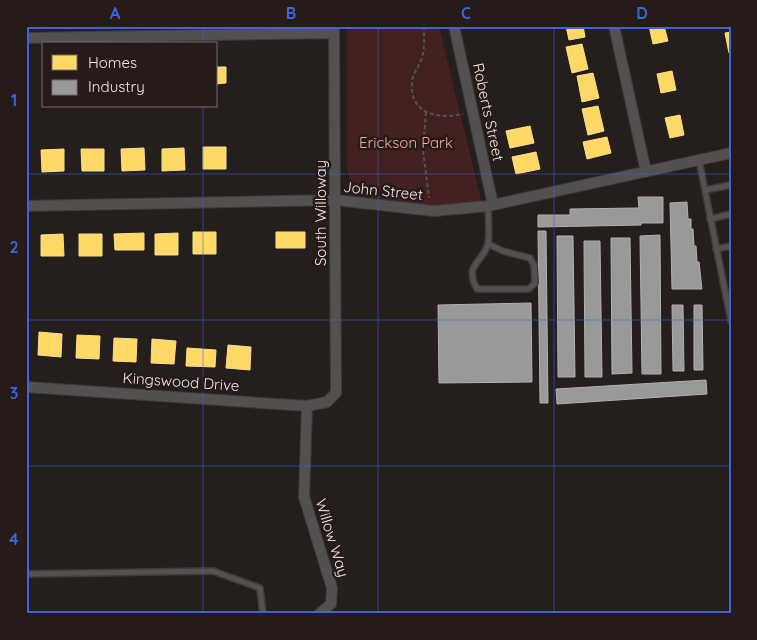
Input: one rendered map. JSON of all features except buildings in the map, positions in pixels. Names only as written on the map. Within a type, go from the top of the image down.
[{"type":"street","name":"Roberts Street","points":[[454,26],[473,113],[490,206]]},
{"type":"street","points":[[614,26],[646,172]]},
{"type":"street","points":[[26,38],[334,30]]},
{"type":"street","name":"South Willoway","points":[[332,397],[337,385],[334,30]]},
{"type":"street","name":"John Street","points":[[26,206],[335,200],[434,211],[490,206],[731,153]]},
{"type":"street","name":"Kingswood Drive","points":[[26,387],[307,406],[321,404],[332,397]]},
{"type":"street","name":"Willow Way","points":[[307,406],[304,497],[332,588],[330,604],[319,614]]},
{"type":"lane","points":[[699,160],[731,321]]},
{"type":"lane","points":[[705,190],[731,185]]},
{"type":"lane","points":[[488,244],[503,252],[530,258],[534,265],[535,282],[529,289],[477,290],[472,281],[472,266],[488,244],[490,206]]},
{"type":"lane","points":[[710,218],[731,214]]},
{"type":"lane","points":[[716,249],[731,246]]},
{"type":"lane","points":[[26,574],[213,571],[260,588],[263,614]]},
{"type":"path","points":[[424,26],[423,56],[414,75],[412,88],[416,102],[426,112],[444,118],[473,113]]},
{"type":"path","points":[[426,112],[424,150],[429,198]]},
{"type":"green space","name":"Erickson Park","points":[[347,26],[439,26],[482,204],[432,208],[348,194],[352,185],[347,170]]}]
